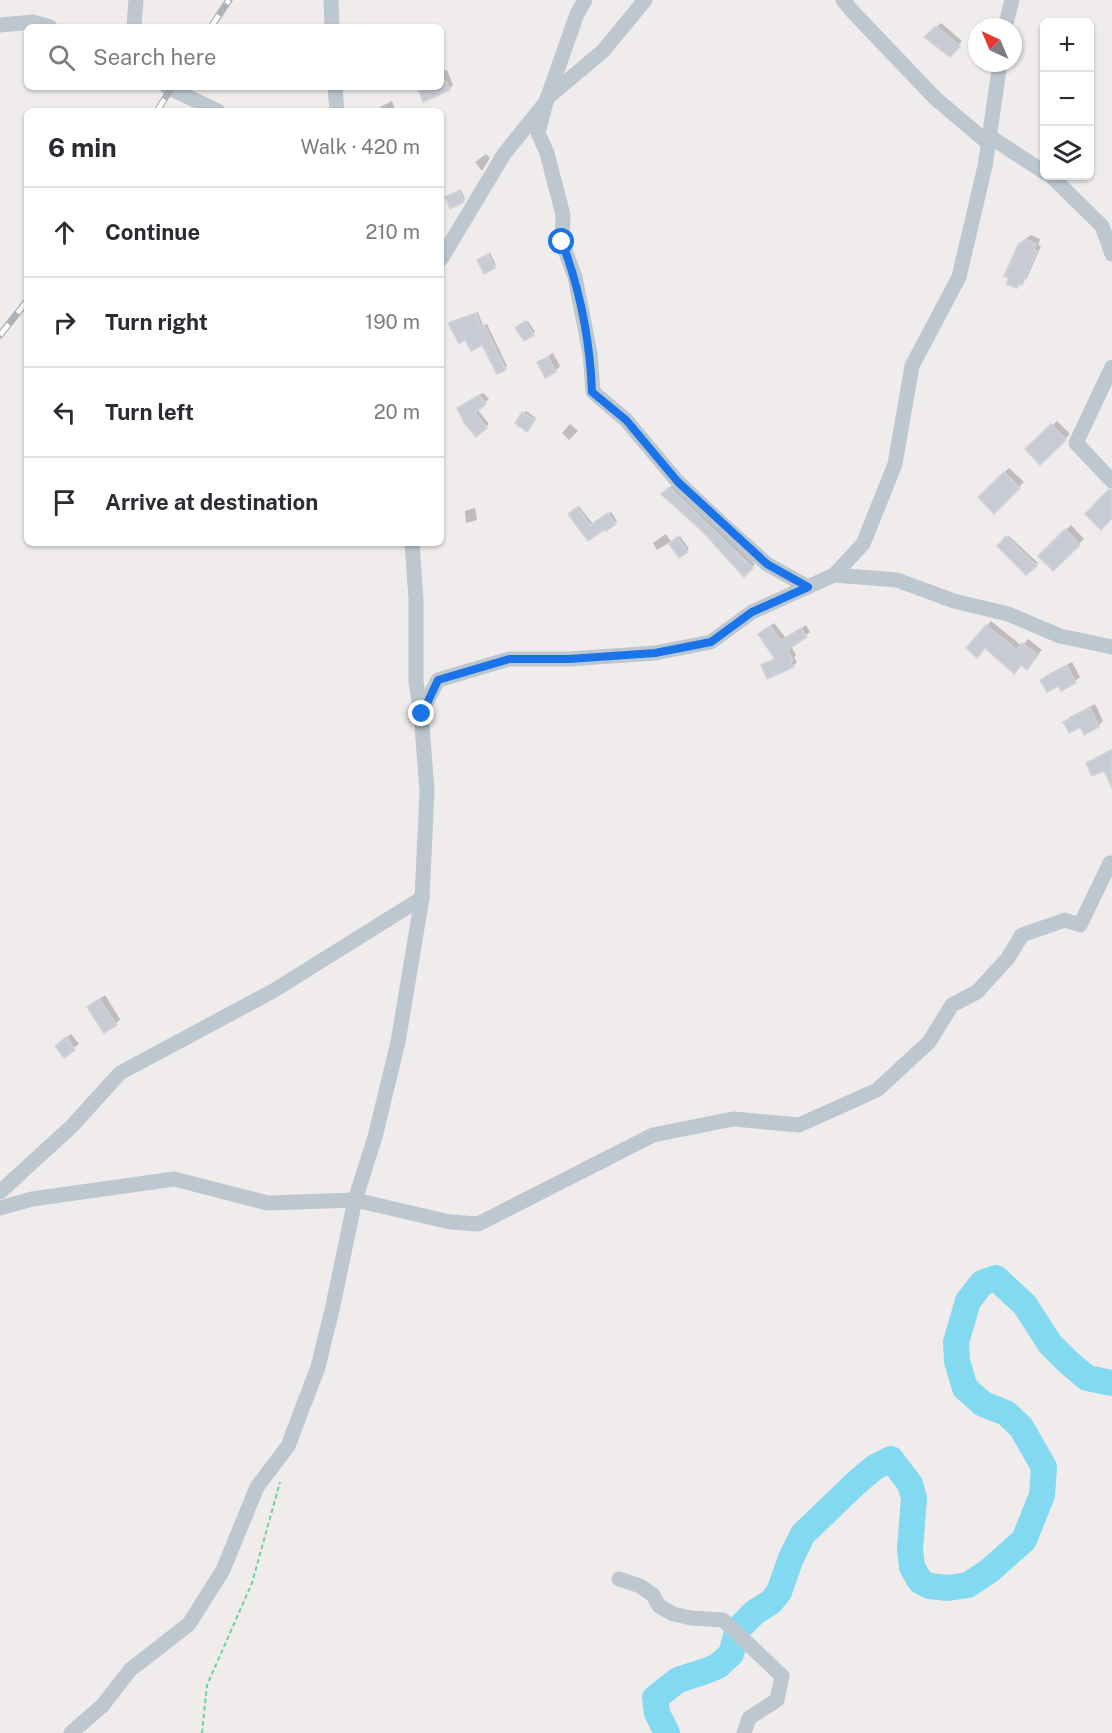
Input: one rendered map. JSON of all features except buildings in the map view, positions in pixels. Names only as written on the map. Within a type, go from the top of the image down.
[{"type":"street","points":[[134,24],[136,0]]},
{"type":"street","points":[[331,0],[332,24]]},
{"type":"street","points":[[444,254],[504,154],[546,102],[577,14],[585,0]]},
{"type":"street","points":[[645,0],[603,51],[547,98],[538,133],[547,153],[563,216],[562,242],[575,277],[590,353],[592,392],[626,420],[678,482],[767,564],[808,587]]},
{"type":"street","points":[[832,0],[847,6],[935,98],[988,140],[1040,170]]},
{"type":"street","points":[[1007,18],[1012,0]]},
{"type":"street","points":[[0,25],[33,22],[40,24]]},
{"type":"street","points":[[422,714],[438,680],[509,659],[569,659],[655,653],[711,642],[752,612],[834,575],[863,544],[895,464],[912,366],[959,277],[985,166],[999,72]]},
{"type":"street","points":[[173,90],[212,108]]},
{"type":"street","points":[[336,90],[337,108]]},
{"type":"street","points":[[1055,180],[1102,226],[1112,254]]},
{"type":"street","points":[[1112,367],[1076,443],[1112,482]]},
{"type":"street","points":[[71,1733],[103,1705],[130,1670],[189,1624],[223,1570],[257,1487],[288,1446],[318,1367],[355,1200],[375,1137],[398,1042],[422,898],[427,790],[422,714],[416,682],[416,599],[412,546]]},
{"type":"street","points":[[834,575],[897,580],[954,601],[1008,614],[1060,636],[1112,647]]},
{"type":"street","points":[[0,1208],[32,1199],[174,1179],[268,1203],[355,1200],[450,1222],[478,1224],[653,1136],[733,1119],[799,1125],[877,1090],[929,1042],[952,1005],[977,992],[1008,958],[1022,935],[1065,920],[1080,925],[1112,863]]},
{"type":"street","points":[[0,1192],[72,1126],[120,1073],[273,991],[422,898]]},
{"type":"street","points":[[619,1579],[640,1586],[653,1595],[659,1606],[673,1614],[691,1618],[723,1620],[782,1676],[777,1700],[748,1718],[744,1733]]},
{"type":"path","points":[[202,1733],[207,1685],[252,1583],[281,1478]]},
{"type":"waterway","points":[[667,1733],[657,1713],[655,1698],[678,1680],[718,1666],[731,1654],[738,1629],[755,1612],[771,1602],[779,1592],[791,1558],[803,1534],[875,1467],[891,1459],[910,1484],[914,1498],[910,1549],[912,1567],[920,1581],[929,1586],[948,1588],[968,1585],[989,1571],[1024,1540],[1042,1495],[1044,1467],[1021,1427],[1006,1413],[983,1404],[965,1388],[957,1361],[956,1342],[968,1301],[982,1283],[996,1278],[1025,1305],[1050,1344],[1068,1362],[1087,1378],[1112,1383]]},
{"type":"railway","points":[[213,24],[229,0]]},
{"type":"railway","points":[[159,108],[170,90]]},
{"type":"railway","points":[[0,335],[24,305]]},
{"type":"route","points":[[422,714],[438,680],[509,659],[569,659],[655,653],[711,642],[752,612],[808,587],[767,564],[678,482],[626,420],[592,392],[590,353],[575,277],[562,242]]}]
